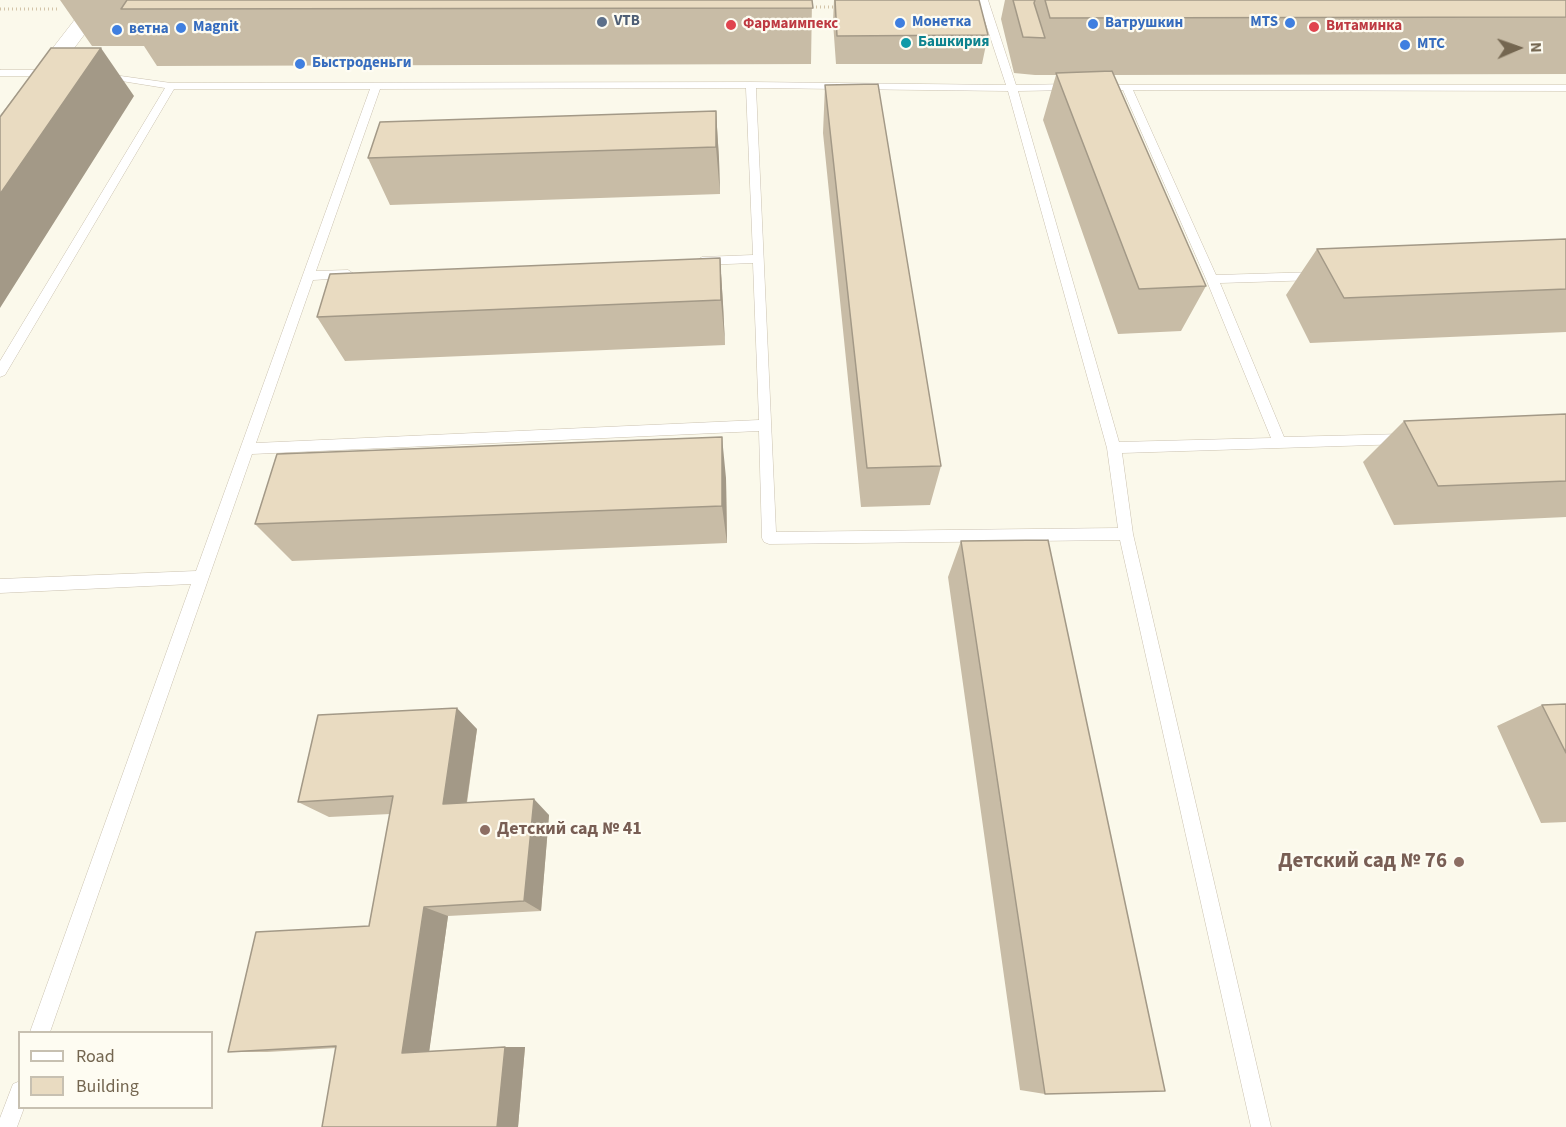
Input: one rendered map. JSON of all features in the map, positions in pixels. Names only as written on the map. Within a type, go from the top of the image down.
[{"type":"street","points":[[0,132],[52,73],[100,0]]},
{"type":"lane","points":[[983,0],[1012,88],[1114,448],[1126,534],[1261,1127]]},
{"type":"lane","points":[[0,73],[52,73]]},
{"type":"lane","points":[[87,74],[171,86],[751,84],[1081,87]]},
{"type":"lane","points":[[751,84],[769,538],[1126,534]]},
{"type":"lane","points":[[40,1031],[376,85]]},
{"type":"lane","points":[[0,372],[171,86]]},
{"type":"lane","points":[[1092,87],[1566,88]]},
{"type":"lane","points":[[1126,87],[1212,279],[1280,443]]},
{"type":"lane","points":[[688,261],[759,259]]},
{"type":"lane","points":[[309,276],[356,274]]},
{"type":"lane","points":[[1212,279],[1330,276]]},
{"type":"lane","points":[[248,449],[766,425]]},
{"type":"lane","points":[[1114,448],[1423,439]]},
{"type":"lane","points":[[0,586],[203,577]]},
{"type":"lane","points":[[7,1127],[18,1097]]},
{"type":"path","points":[[805,7],[841,7]]},
{"type":"path","points":[[0,9],[59,9]]},
{"type":"building","points":[[127,0],[812,0],[813,8],[121,9]]},
{"type":"building","points":[[835,0],[979,0],[988,35],[837,36]]},
{"type":"building","points":[[1013,0],[1035,0],[1045,38],[1023,37]]},
{"type":"building","points":[[1045,0],[1566,0],[1566,17],[1050,18]]},
{"type":"building","points":[[51,48],[101,48],[0,194],[0,117]]},
{"type":"building","points":[[1112,71],[1206,286],[1139,289],[1056,73]]},
{"type":"building","points":[[878,84],[941,466],[867,468],[825,85]]},
{"type":"building","points":[[716,111],[716,147],[368,158],[380,122]]},
{"type":"building","points":[[1566,239],[1566,289],[1344,298],[1317,249]]},
{"type":"building","points":[[720,258],[721,300],[317,317],[330,274]]},
{"type":"building","points":[[1566,414],[1566,481],[1438,486],[1404,421]]},
{"type":"building","points":[[722,437],[722,506],[255,524],[277,454]]},
{"type":"building","points":[[1048,540],[1165,1091],[1045,1094],[961,541]]},
{"type":"building","points":[[1566,704],[1566,753],[1542,705]]},
{"type":"building","points":[[457,708],[443,804],[534,799],[524,901],[424,907],[402,1053],[505,1047],[497,1127],[322,1127],[336,1046],[228,1052],[256,932],[369,926],[393,796],[298,802],[318,715]]},
{"type":"place","name":"VTB","points":[[602,22]]},
{"type":"place","name":"Монетка","points":[[900,23]]},
{"type":"place","name":"MTS","points":[[1290,23]]},
{"type":"place","name":"Ватрушкин","points":[[1093,24]]},
{"type":"place","name":"Фармаимпекс","points":[[731,25]]},
{"type":"place","name":"Витаминка","points":[[1314,27]]},
{"type":"place","name":"Magnit","points":[[181,28]]},
{"type":"place","name":"ветна","points":[[117,30]]},
{"type":"place","name":"Башкирия","points":[[906,43]]},
{"type":"place","name":"МТС","points":[[1405,45]]},
{"type":"place","name":"Быстроденьги","points":[[300,64]]},
{"type":"place","name":"Детский сад № 41","points":[[485,830]]},
{"type":"place","name":"Детский сад № 76","points":[[1459,862]]}]
